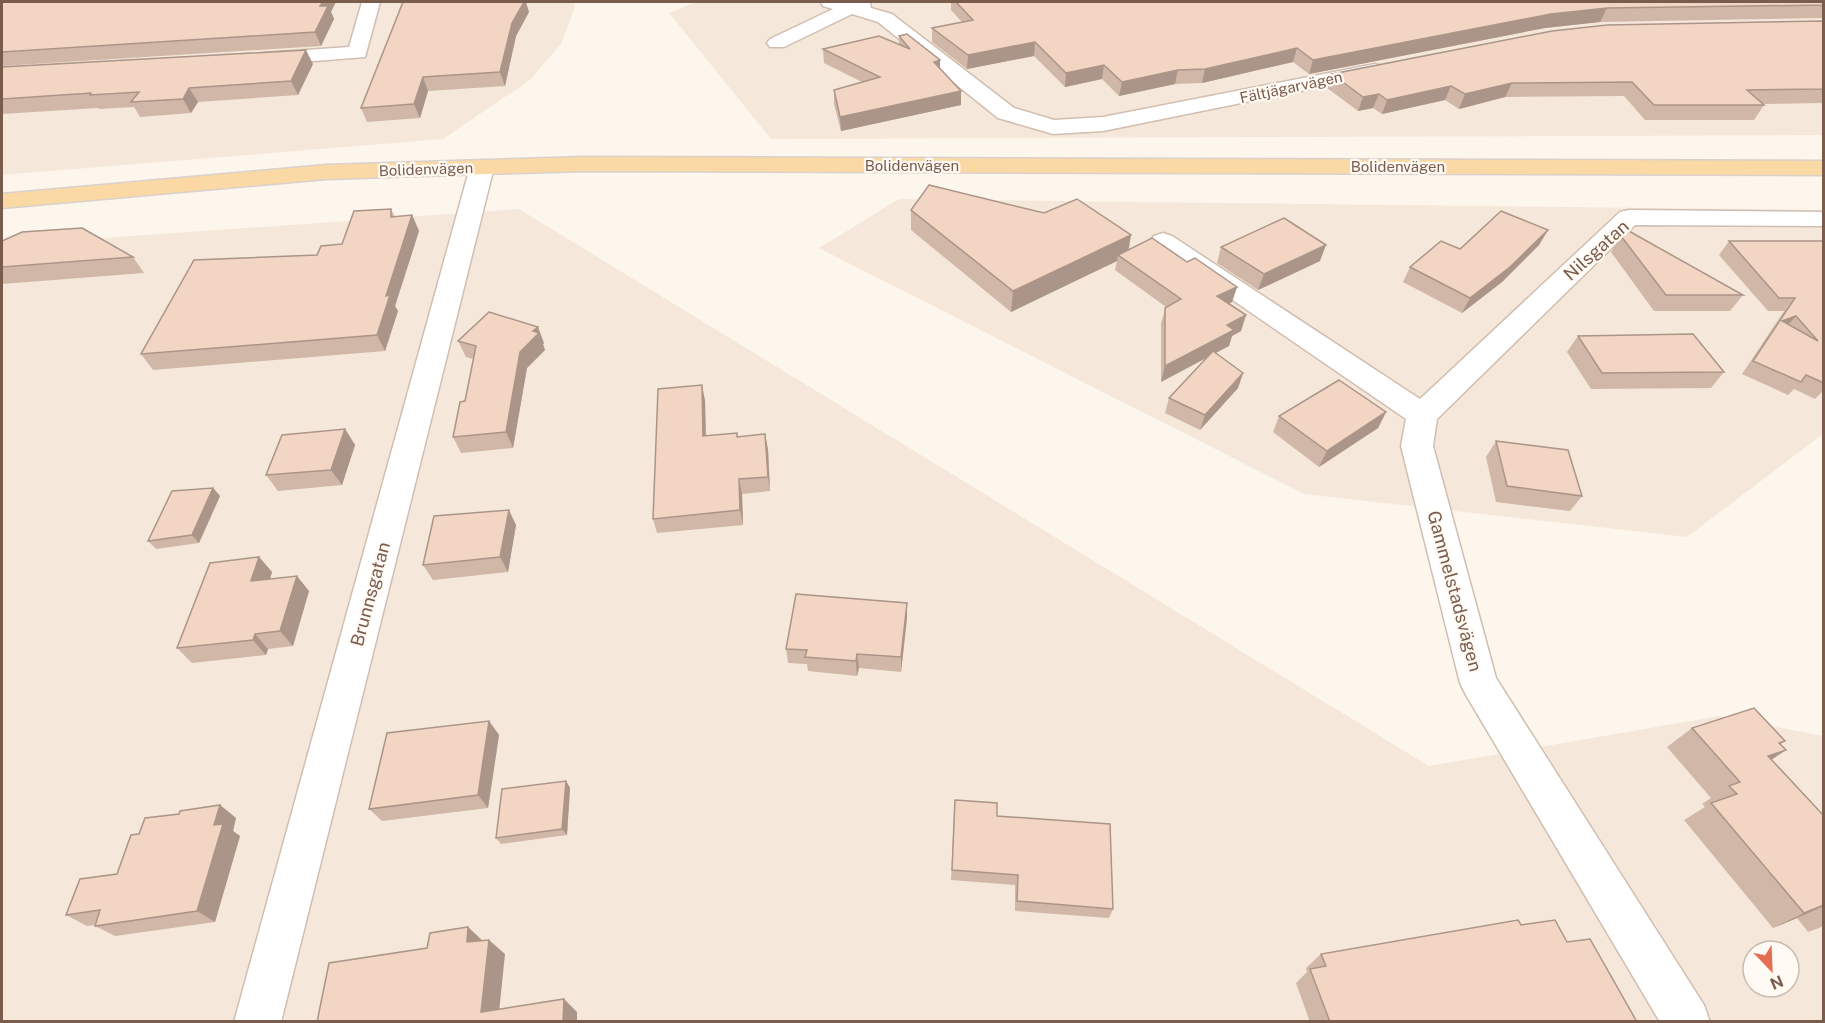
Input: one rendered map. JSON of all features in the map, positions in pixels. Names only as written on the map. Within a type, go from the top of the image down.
[{"type":"main road","name":"Bolidenvägen","points":[[2,201],[326,172],[608,164],[1824,168]]},
{"type":"street","points":[[239,60],[358,53],[371,2]]},
{"type":"street","name":"Fältjägarvägen","points":[[831,2],[885,18],[1006,112],[1053,128],[1103,124],[1392,66]]},
{"type":"street","points":[[777,43],[850,8],[896,2]]},
{"type":"street","name":"Brunnsgatan","points":[[257,1022],[482,167]]},
{"type":"street","name":"Nilsgatan","points":[[1422,414],[1629,217],[1824,219]]},
{"type":"street","points":[[1163,241],[1422,414]]},
{"type":"street","name":"Gammelstadsvägen","points":[[1422,414],[1417,446],[1479,683],[1687,1022]]},
{"type":"shaded area","points":[[2,2],[574,2],[575,7],[561,44],[530,80],[443,139],[2,175]]},
{"type":"shaded area","points":[[696,2],[1823,2],[1823,135],[771,139],[669,13]]},
{"type":"shaded area","points":[[899,199],[1823,210],[1823,434],[1687,537],[1304,494],[819,248]]},
{"type":"shaded area","points":[[519,209],[1429,766],[1720,716],[1823,736],[1823,1021],[2,1022],[2,245]]},
{"type":"building","points":[[2,2],[323,2],[320,6],[328,6],[315,32],[2,52]]},
{"type":"building","points":[[403,2],[524,2],[512,23],[500,72],[423,77],[414,104],[361,108]]},
{"type":"building","points":[[956,2],[1824,2],[1824,5],[1607,8],[1551,14],[1313,60],[1297,48],[1205,69],[1178,70],[1122,82],[1104,65],[1066,73],[1035,42],[968,55],[932,28],[973,20]]},
{"type":"building","points":[[1824,21],[1824,89],[1747,90],[1764,105],[1654,105],[1632,82],[1512,83],[1465,94],[1451,86],[1387,100],[1379,94],[1363,97],[1332,74],[1552,31],[1607,25]]},
{"type":"building","points":[[907,34],[940,60],[934,62],[961,91],[840,117],[834,90],[880,77],[823,49],[879,36],[910,49],[899,36]]},
{"type":"building","points":[[306,50],[291,81],[189,88],[183,99],[131,102],[139,92],[2,99],[2,67]]},
{"type":"building","points":[[929,185],[1044,213],[1077,199],[1131,235],[1013,291],[911,210]]},
{"type":"building","points":[[391,209],[391,217],[412,215],[386,296],[390,295],[377,335],[141,354],[194,260],[317,255],[321,246],[342,244],[354,211]]},
{"type":"building","points":[[1501,211],[1548,230],[1510,267],[1470,298],[1410,267],[1441,241],[1460,249]]},
{"type":"building","points":[[1284,218],[1326,245],[1264,274],[1221,247]]},
{"type":"building","points":[[82,228],[133,257],[2,267],[2,241],[22,232]]},
{"type":"building","points":[[1627,230],[1743,295],[1666,295],[1621,236]]},
{"type":"building","points":[[1152,238],[1187,262],[1195,258],[1237,287],[1217,296],[1246,315],[1227,325],[1234,330],[1165,366],[1165,308],[1181,299],[1118,255]]},
{"type":"building","points":[[1729,241],[1824,241],[1824,383],[1806,375],[1801,382],[1753,361],[1795,298],[1779,298]],"holes":[[[1796,316],[1818,341],[1782,321]]]},
{"type":"building","points":[[489,312],[538,327],[533,331],[539,333],[520,352],[506,432],[453,437],[460,402],[465,401],[476,346],[458,341]]},
{"type":"building","points":[[1693,334],[1724,372],[1602,373],[1578,336]]},
{"type":"building","points":[[1213,351],[1243,373],[1205,415],[1169,398]]},
{"type":"building","points":[[1339,380],[1386,412],[1327,451],[1279,416]]},
{"type":"building","points":[[702,385],[703,436],[737,433],[737,437],[765,434],[768,477],[739,479],[740,510],[653,519],[658,389]]},
{"type":"building","points":[[345,429],[331,470],[266,475],[282,435]]},
{"type":"building","points":[[1496,441],[1568,450],[1582,496],[1507,486]]},
{"type":"building","points":[[213,488],[192,535],[148,541],[172,491]]},
{"type":"building","points":[[509,510],[500,557],[423,565],[434,516]]},
{"type":"building","points":[[259,557],[251,581],[297,576],[280,631],[255,634],[253,640],[177,648],[210,563]]},
{"type":"building","points":[[796,594],[907,603],[901,657],[857,654],[856,661],[805,657],[807,650],[786,649]]},
{"type":"building","points":[[1754,708],[1785,741],[1779,743],[1786,750],[1768,756],[1824,816],[1824,905],[1804,913],[1711,803],[1737,794],[1729,786],[1740,782],[1692,728]]},
{"type":"building","points":[[489,721],[478,795],[369,809],[387,733]]},
{"type":"building","points":[[566,781],[562,829],[496,838],[502,789]]},
{"type":"building","points":[[955,800],[997,803],[997,816],[1110,824],[1113,909],[1017,901],[1018,875],[952,870]]},
{"type":"building","points":[[220,805],[214,825],[223,824],[197,911],[95,926],[100,910],[66,915],[80,879],[117,874],[131,835],[139,834],[145,818],[179,814],[180,811]]},
{"type":"building","points":[[1518,920],[1521,925],[1555,920],[1567,942],[1590,939],[1637,1022],[1330,1022],[1310,969],[1326,966],[1321,954]]},
{"type":"building","points":[[468,927],[467,942],[489,940],[481,1012],[564,999],[563,1022],[317,1022],[329,963],[427,948],[430,933]]}]
